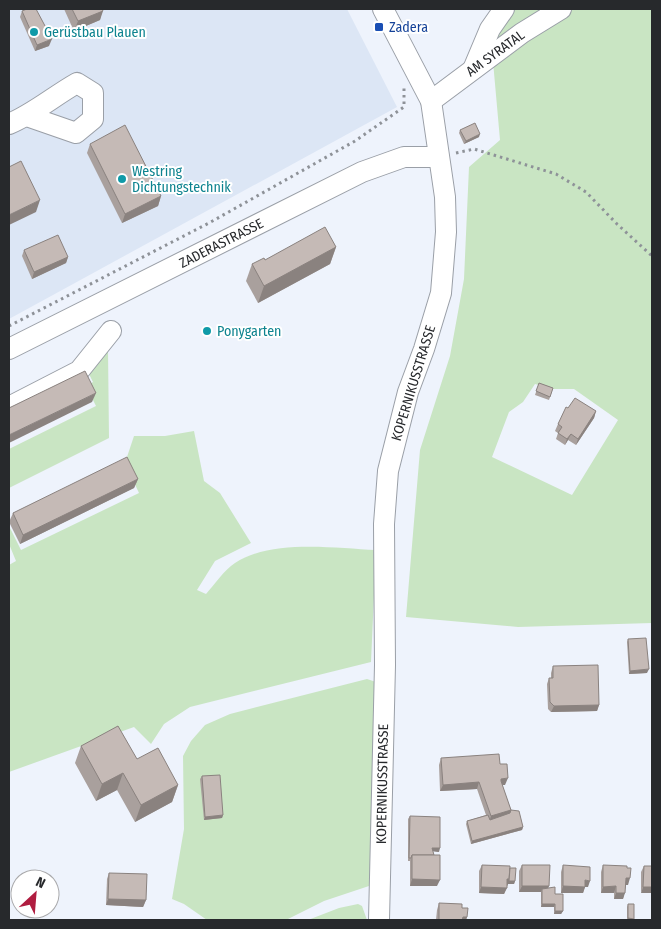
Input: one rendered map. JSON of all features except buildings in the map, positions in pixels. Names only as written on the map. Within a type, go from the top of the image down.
[{"type":"street","name":"KOPERNIKUSSTRASSE","points":[[380,920],[386,498],[388,471],[397,431],[441,294],[446,232],[445,197],[431,101],[383,9]]},
{"type":"street","points":[[473,69],[490,29],[504,9]]},
{"type":"street","name":"AM SYRATAL","points":[[431,101],[522,33],[561,9]]},
{"type":"street","points":[[9,124],[27,116]]},
{"type":"street","name":"ZADERASTRASSE","points":[[9,350],[362,172],[404,157],[438,157]]},
{"type":"street","points":[[9,407],[78,371],[111,331]]},
{"type":"path","points":[[9,326],[209,222],[355,141],[404,107],[406,101],[401,79]]},
{"type":"path","points":[[438,157],[474,149],[556,174],[586,192],[616,224],[652,256]]},
{"type":"shaded area","points":[[9,9],[347,9],[397,107],[9,319]]},
{"type":"green space","points":[[511,9],[652,9],[652,623],[518,627],[406,617],[420,450],[450,356],[464,279],[469,167],[500,140],[491,39]],"holes":[[[535,384],[552,389],[574,389],[618,420],[572,495],[492,457],[509,412],[523,402]]]},
{"type":"green space","points":[[108,350],[109,438],[9,488],[9,449],[96,406],[86,386],[93,382],[88,372]]},
{"type":"green space","points":[[194,431],[204,481],[220,493],[251,543],[215,561],[197,590],[206,594],[223,573],[235,563],[250,555],[266,551],[303,547],[376,550],[371,662],[190,707],[164,724],[151,744],[134,727],[9,772],[9,565],[16,561],[9,544],[9,526],[21,550],[139,493],[125,463],[134,436],[165,436]]},
{"type":"green space","points":[[367,679],[376,682],[372,885],[324,901],[286,920],[207,920],[184,904],[172,899],[184,829],[183,756],[191,741],[205,725],[230,714]]},
{"type":"green space","points":[[358,904],[362,906],[367,920],[308,920],[339,908]]},
{"type":"place","name":"Zadera","points":[[379,27]]},
{"type":"place","name":"Gerüstbau Plauen","points":[[34,32]]},
{"type":"place","name":"Westring Dichtungstechnik","points":[[122,179]]},
{"type":"place","name":"Ponygarten","points":[[207,331]]}]
